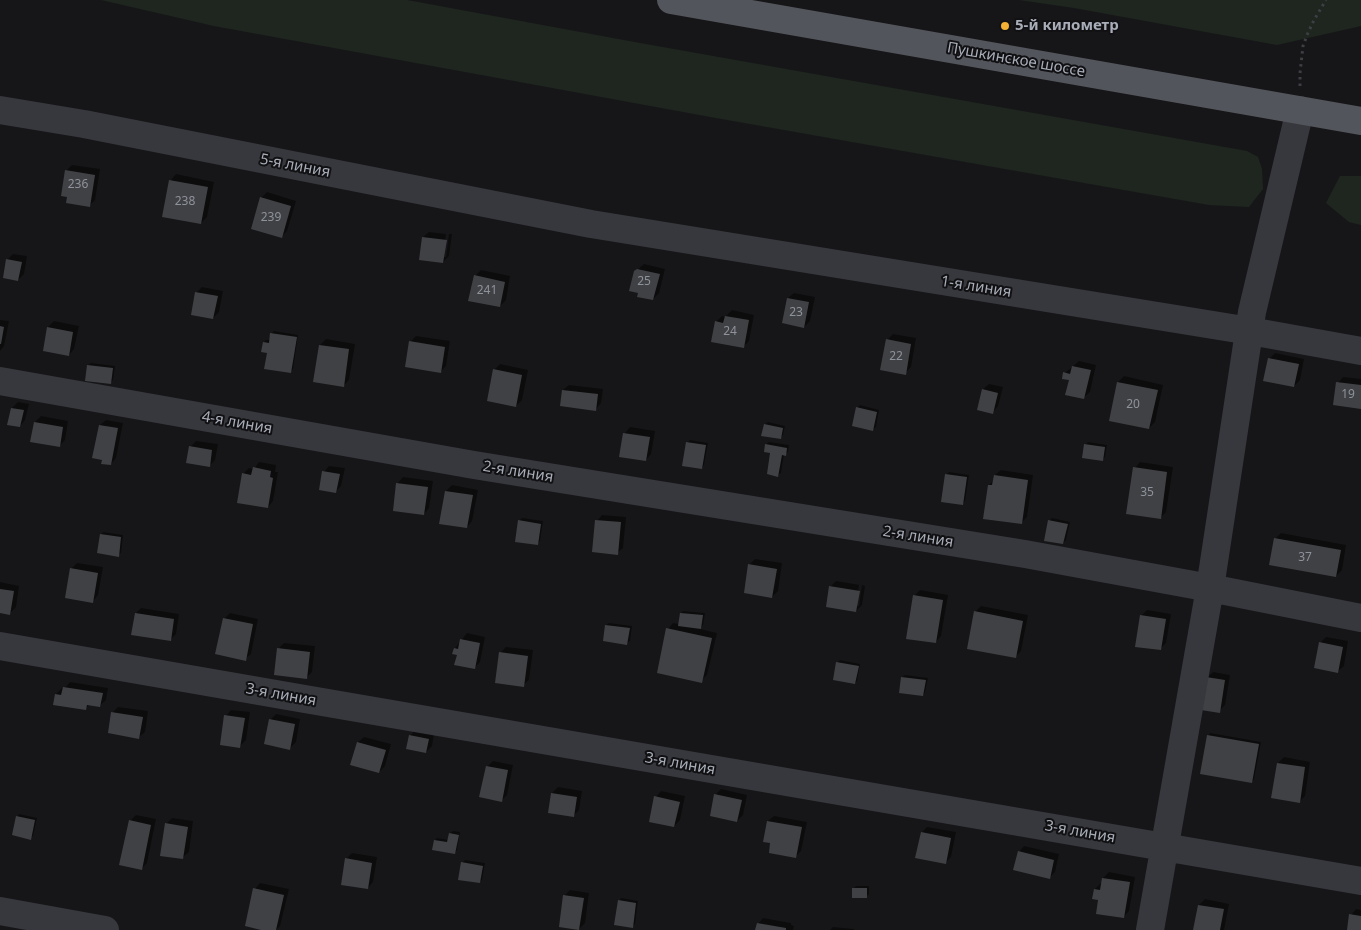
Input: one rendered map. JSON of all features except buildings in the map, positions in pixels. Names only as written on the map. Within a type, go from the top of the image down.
[{"type":"main road","name":"Пушкинское шоссе","points":[[671,0],[1361,121]]},
{"type":"street","name":"5-я линия","points":[[0,110],[84,124],[590,224]]},
{"type":"street","points":[[1150,930],[1210,588],[1252,312],[1300,110]]},
{"type":"street","name":"1-я линия","points":[[590,224],[1250,331],[1361,351]]},
{"type":"street","name":"4-я линия","points":[[0,381],[474,465]]},
{"type":"street","name":"2-я линия","points":[[474,465],[1025,554],[1361,618]]},
{"type":"street","name":"3-я линия","points":[[0,646],[1361,881]]},
{"type":"street","points":[[0,911],[105,930]]},
{"type":"path","points":[[1300,110],[1300,73],[1303,46],[1314,20],[1326,0]]},
{"type":"shaded area","points":[[101,0],[407,0],[1247,151],[1258,157],[1262,169],[1263,189],[1249,207],[1209,205],[716,118],[214,26]]},
{"type":"shaded area","points":[[1019,0],[1361,0],[1361,26],[1277,45],[1074,8]]},
{"type":"shaded area","points":[[1340,176],[1361,176],[1361,225],[1349,222],[1326,203]]},
{"type":"place","name":"5-й километр","points":[[1005,26]]}]
